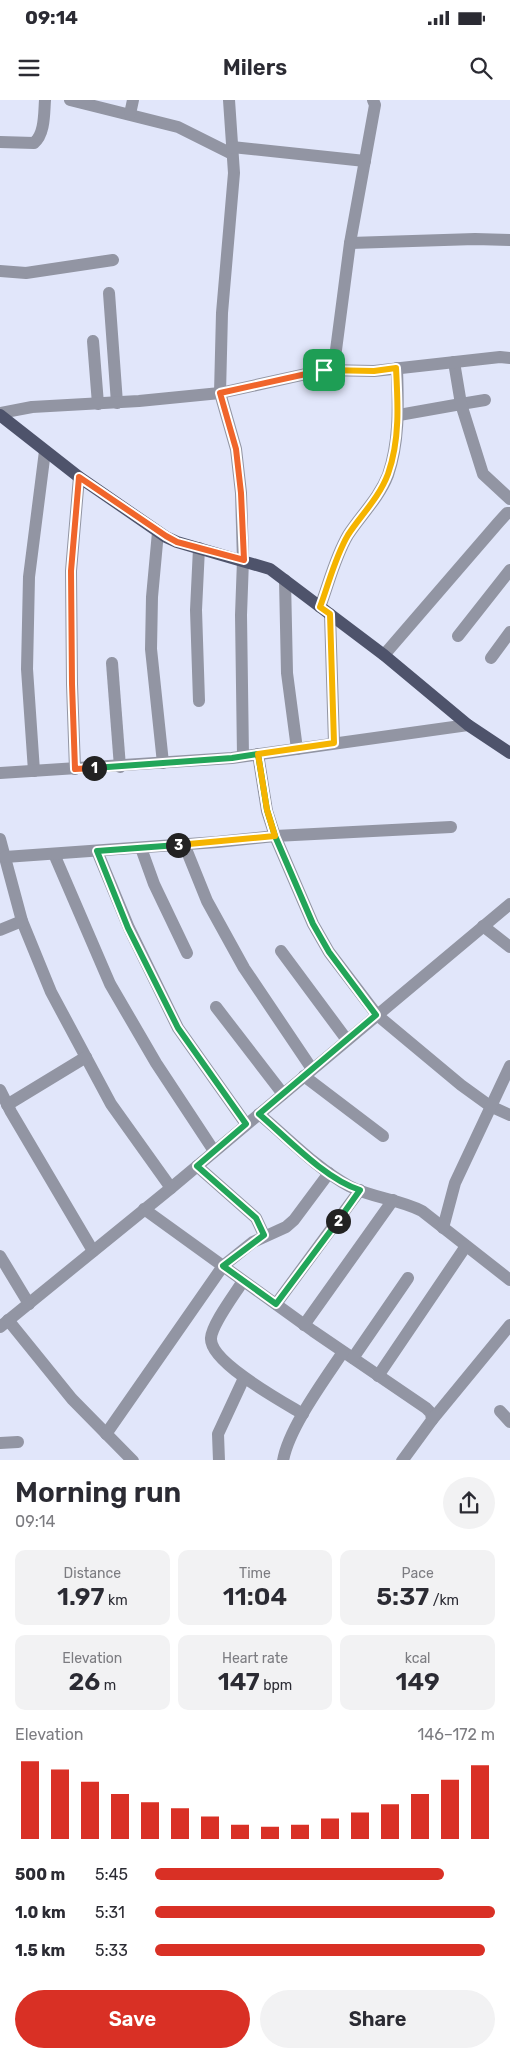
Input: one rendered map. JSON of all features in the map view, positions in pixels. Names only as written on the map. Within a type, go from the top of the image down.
[{"type":"main road","points":[[0,414],[79,477],[158,532],[177,542],[270,569],[384,655],[468,725],[510,753]]},
{"type":"street","points":[[0,142],[34,143],[41,129],[45,100]]},
{"type":"street","points":[[70,100],[130,114],[178,128],[232,151],[365,162]]},
{"type":"street","points":[[130,114],[133,100]]},
{"type":"street","points":[[229,100],[234,173],[222,312],[220,393],[236,449],[241,493],[244,560],[241,615],[243,756]]},
{"type":"street","points":[[324,370],[332,362],[336,350],[350,242],[365,162],[374,105],[373,100]]},
{"type":"street","points":[[350,242],[510,240]]},
{"type":"street","points":[[0,271],[26,273],[113,260]]},
{"type":"street","points":[[109,293],[117,402]]},
{"type":"street","points":[[93,341],[98,404]]},
{"type":"street","points":[[0,414],[32,407],[98,404],[220,393],[324,370],[374,371],[500,357],[510,358]]},
{"type":"street","points":[[454,362],[461,404],[483,474],[510,500]]},
{"type":"street","points":[[334,743],[325,610],[341,548],[378,494],[388,475],[394,452],[399,415],[396,368]]},
{"type":"street","points":[[399,415],[485,400]]},
{"type":"street","points":[[34,771],[27,669],[29,577],[45,451]]},
{"type":"street","points":[[75,769],[71,571],[79,477]]},
{"type":"street","points":[[384,655],[509,512]]},
{"type":"street","points":[[158,532],[152,597],[152,649],[163,763]]},
{"type":"street","points":[[199,548],[196,610],[199,701]]},
{"type":"street","points":[[458,636],[510,570]]},
{"type":"street","points":[[285,580],[288,674],[297,749]]},
{"type":"street","points":[[491,658],[510,632]]},
{"type":"street","points":[[112,662],[120,766]]},
{"type":"street","points":[[0,773],[243,756],[468,725]]},
{"type":"street","points":[[258,754],[267,810],[275,836],[313,924],[329,952],[376,1015],[461,1085],[490,1106],[510,1115]]},
{"type":"street","points":[[4,857],[141,848],[275,836],[451,827]]},
{"type":"street","points":[[0,839],[22,922],[52,992],[111,1104],[171,1188]]},
{"type":"street","points":[[184,844],[207,900],[244,968],[308,1072],[383,1136]]},
{"type":"street","points":[[141,848],[154,884],[187,953]]},
{"type":"street","points":[[97,851],[128,928],[178,1028],[246,1124]]},
{"type":"street","points":[[54,854],[110,984],[156,1063],[214,1151]]},
{"type":"street","points":[[132,1460],[72,1399],[4,1323],[171,1188],[510,904]]},
{"type":"street","points":[[0,930],[22,922]]},
{"type":"street","points":[[483,926],[510,947]]},
{"type":"street","points":[[281,951],[347,1040]]},
{"type":"street","points":[[216,1007],[283,1094]]},
{"type":"street","points":[[7,1105],[86,1057]]},
{"type":"street","points":[[443,1228],[455,1183],[510,1066]]},
{"type":"street","points":[[0,1090],[93,1251]]},
{"type":"street","points":[[259,1114],[329,1173],[351,1187],[422,1211],[510,1280]]},
{"type":"street","points":[[197,1166],[256,1218],[264,1235]]},
{"type":"street","points":[[106,1434],[223,1266],[264,1235],[286,1227],[294,1220],[329,1173]]},
{"type":"street","points":[[276,1304],[360,1190]]},
{"type":"street","points":[[304,1325],[393,1200]]},
{"type":"street","points":[[144,1209],[304,1325],[426,1408],[431,1413],[432,1420]]},
{"type":"street","points":[[378,1376],[466,1246]]},
{"type":"street","points":[[0,1256],[29,1304]]},
{"type":"street","points":[[283,1460],[303,1414],[408,1278]]},
{"type":"street","points":[[243,1281],[215,1326],[211,1336],[211,1344],[215,1352],[244,1378],[303,1414]]},
{"type":"street","points":[[402,1460],[432,1420],[510,1325]]},
{"type":"street","points":[[218,1460],[218,1434],[244,1378]]},
{"type":"street","points":[[500,1411],[510,1422]]},
{"type":"street","points":[[0,1443],[18,1442]]},
{"type":"route","points":[[324,370],[220,393],[236,449],[241,493],[244,560],[177,542],[152,529],[79,477],[71,571],[75,769],[232,758],[258,754],[267,810],[275,836],[313,924],[329,952],[376,1015],[259,1114],[329,1173],[351,1187],[360,1190],[276,1304],[223,1266],[264,1235],[256,1218],[197,1166],[246,1124],[178,1028],[128,928],[97,851],[275,836],[267,810],[258,754],[334,743],[330,614],[320,607],[341,548],[378,494],[388,475],[394,452],[399,415],[396,368],[374,371],[324,370]]}]
